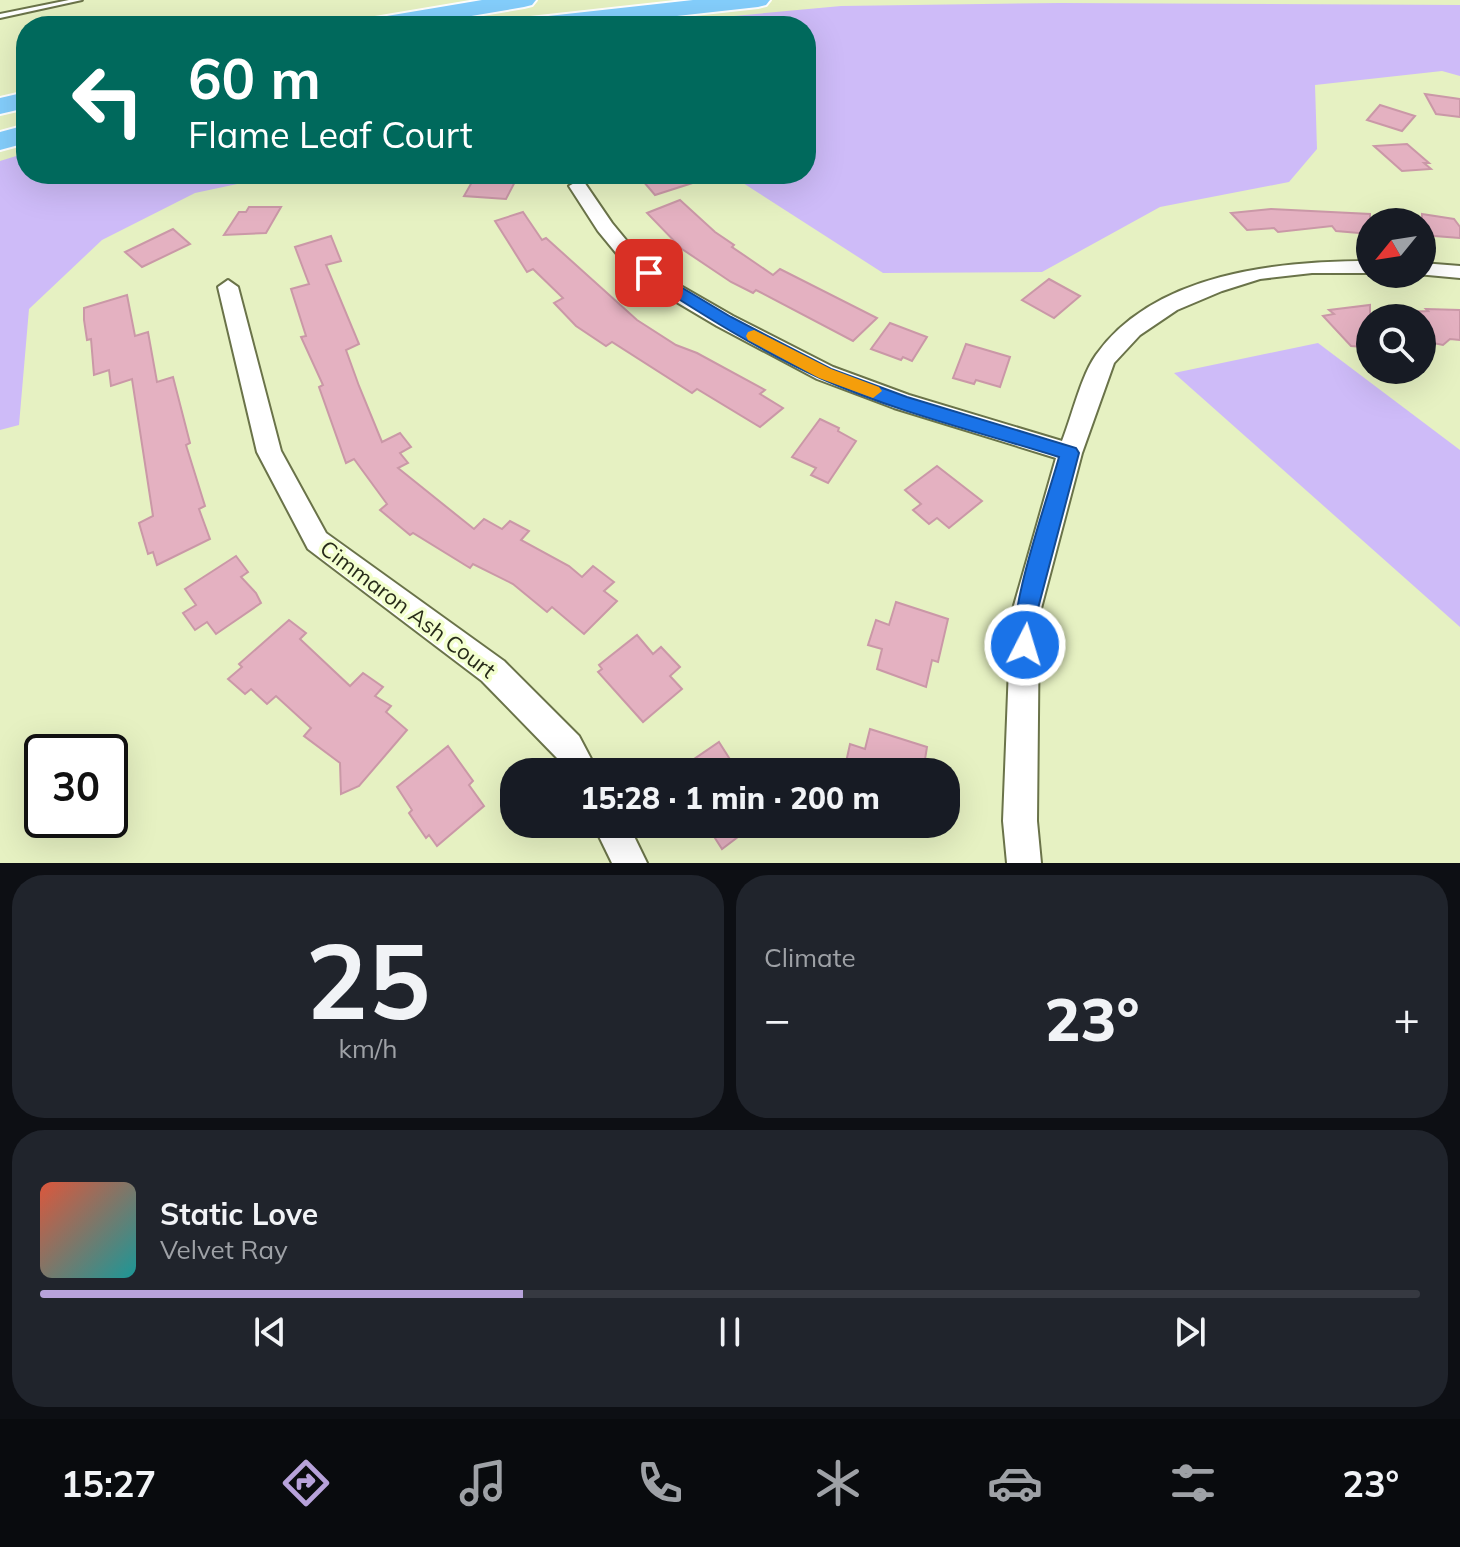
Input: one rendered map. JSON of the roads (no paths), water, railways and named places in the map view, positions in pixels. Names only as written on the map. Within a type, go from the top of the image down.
[{"type":"highway","points":[[429,16],[524,0]]},
{"type":"highway","points":[[612,16],[758,0]]},
{"type":"street","points":[[578,186],[605,227],[633,261],[665,286],[725,321],[825,373],[902,402],[1070,453]]},
{"type":"street","points":[[1024,863],[1020,821],[1025,616],[1070,453],[1104,360],[1132,330],[1170,305],[1258,273],[1312,267],[1356,267]]},
{"type":"street","points":[[1436,270],[1460,272]]},
{"type":"street","name":"Cimmaron Ash Court","points":[[228,287],[269,452],[317,541],[493,671],[568,747],[574,758]]},
{"type":"street","points":[[617,838],[630,863]]},
{"type":"lane","points":[[0,16],[79,0]]}]
